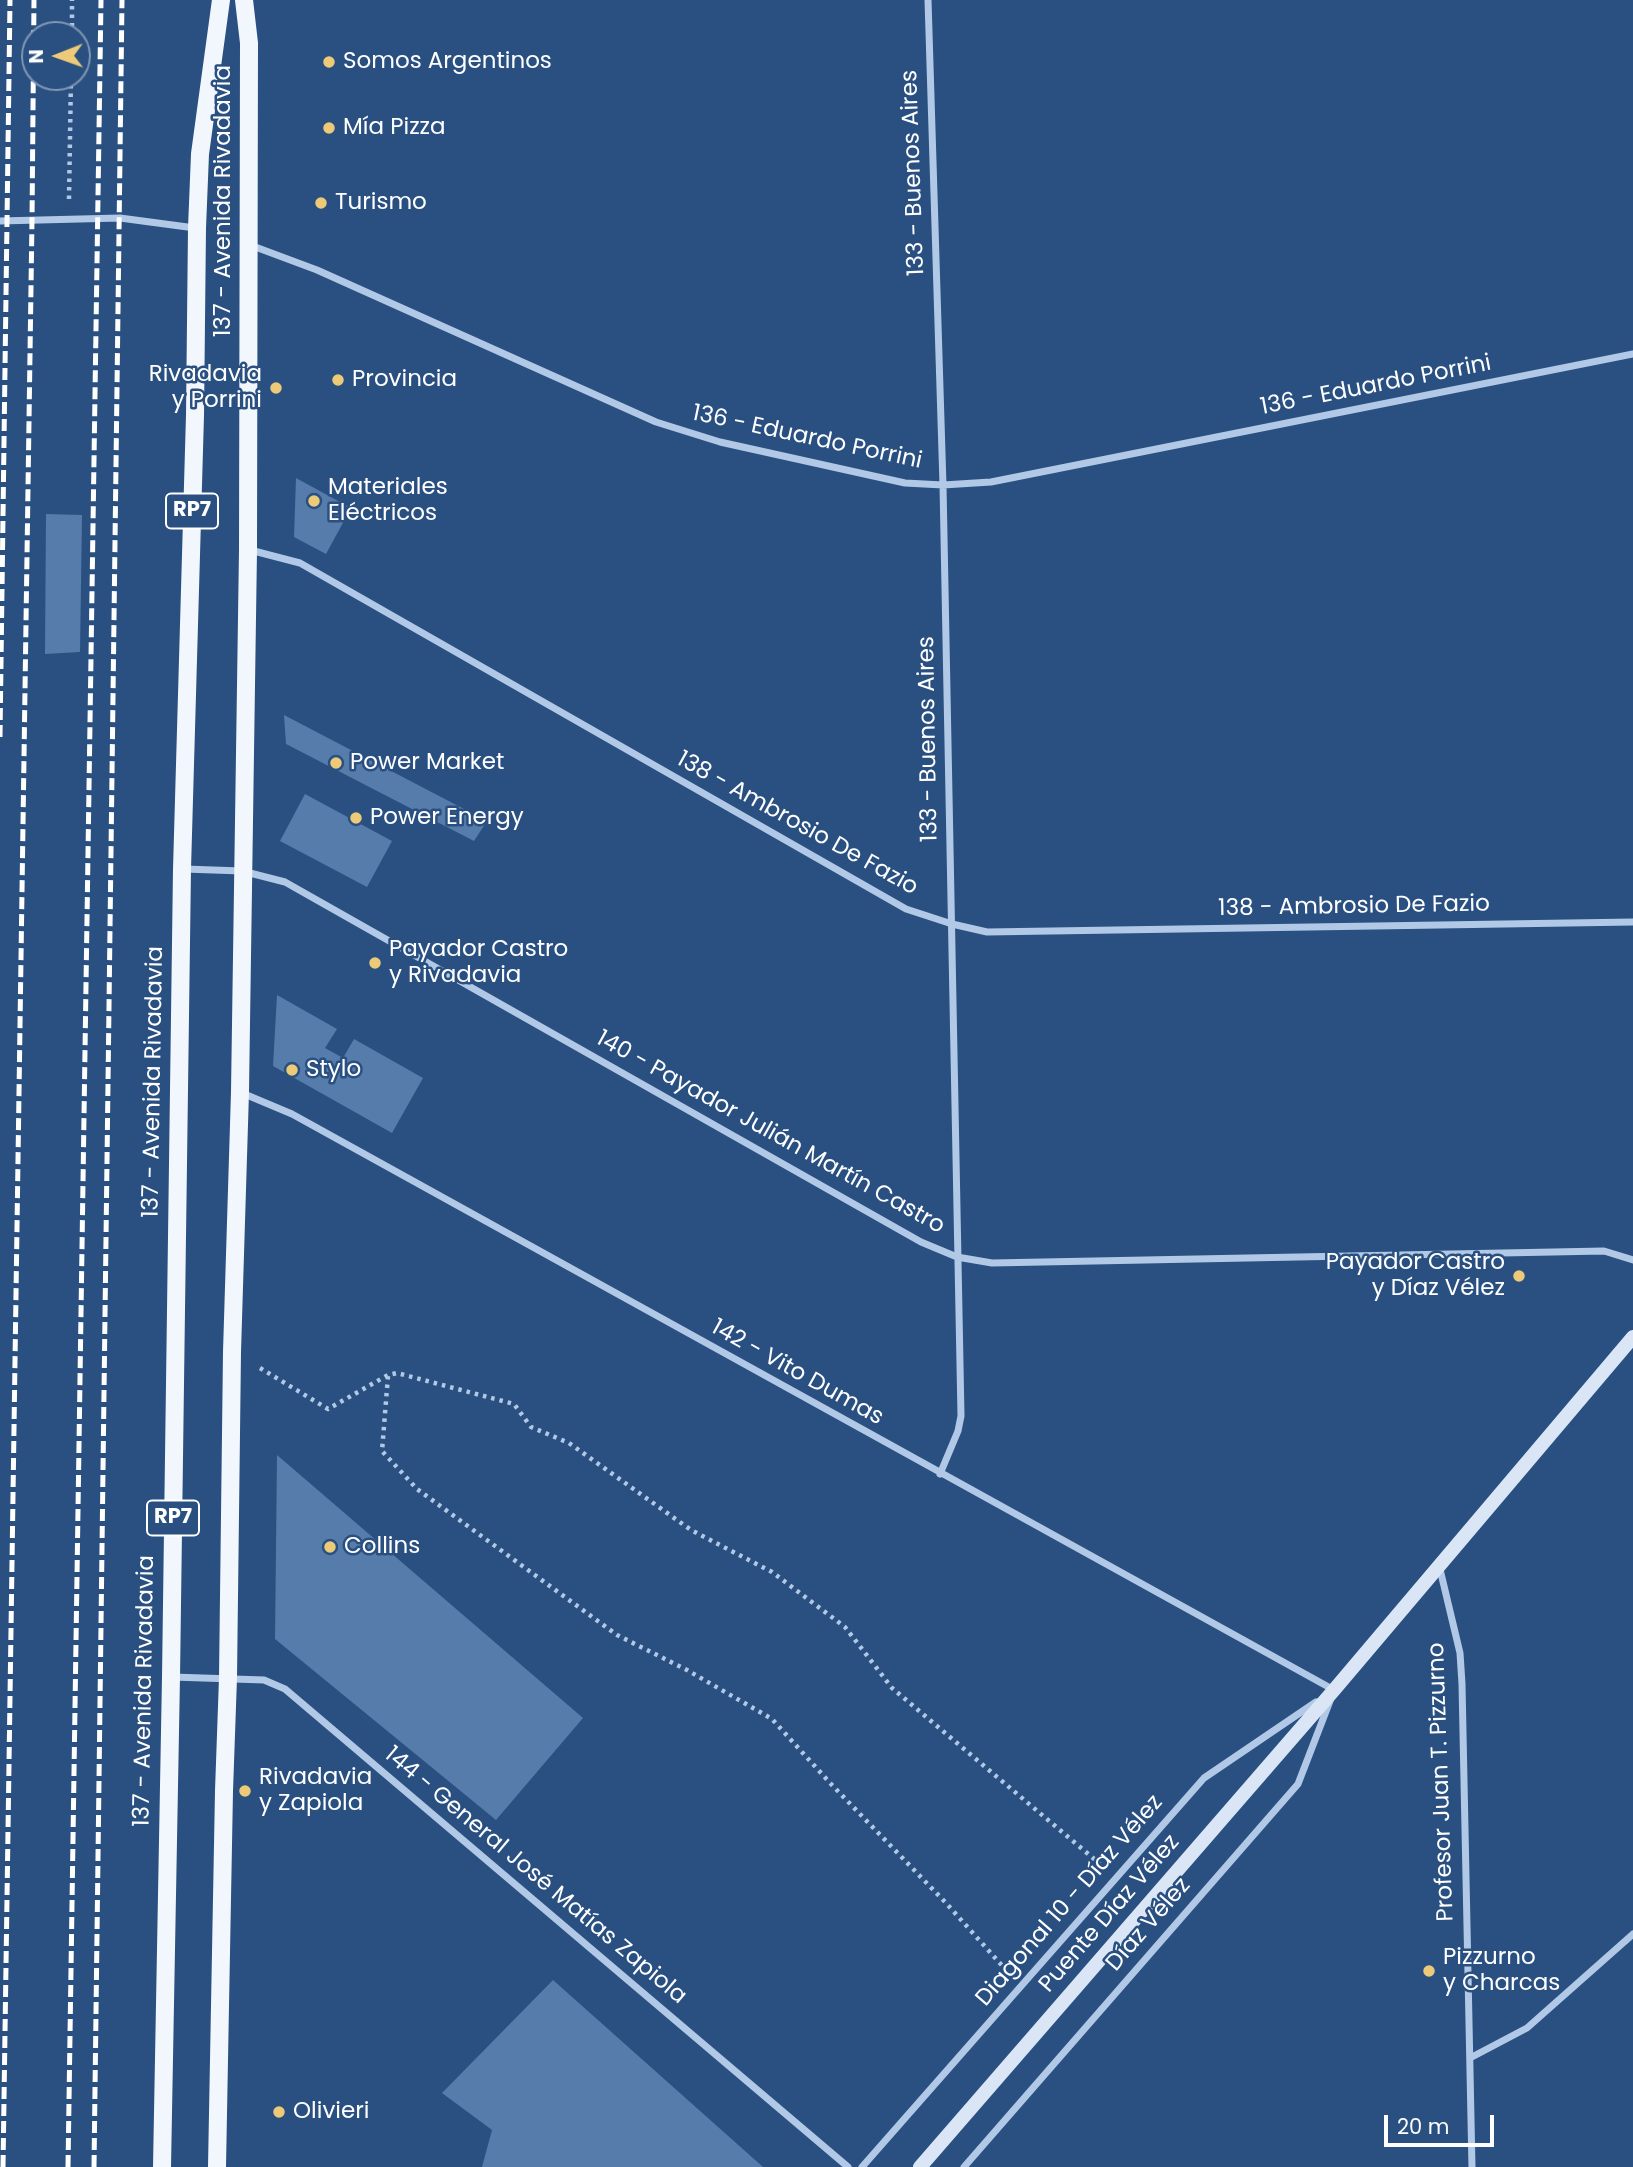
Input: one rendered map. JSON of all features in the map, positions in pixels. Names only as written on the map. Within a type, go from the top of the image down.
[{"type":"main road","name":"137 - Avenida Rivadavia","points":[[162,2167],[182,869],[195,415],[197,229],[200,154],[221,0]]},
{"type":"main road","name":"137 - Avenida Rivadavia","points":[[217,2167],[232,1352],[240,1092],[248,550],[249,43],[244,0]]},
{"type":"main road","name":"Puente Díaz Vélez","points":[[920,2167],[1334,1690],[1633,1337]]},
{"type":"street","name":"133 - Buenos Aires","points":[[928,0],[943,485],[961,1416],[958,1431],[940,1474]]},
{"type":"street","points":[[0,221],[120,218],[197,229]]},
{"type":"street","name":"136 - Eduardo Porrini","points":[[250,244],[317,270],[656,422],[733,445],[905,483],[943,485],[991,482],[1633,354]]},
{"type":"street","name":"138 - Ambrosio De Fazio","points":[[248,550],[300,563],[906,909],[951,924],[987,932],[1633,922]]},
{"type":"street","name":"140 - Payador Julián Martín Castro","points":[[182,869],[242,870],[285,883],[921,1242],[957,1257],[992,1263],[1604,1251],[1633,1260]]},
{"type":"street","name":"142 - Vito Dumas","points":[[240,1092],[292,1114],[1334,1690]]},
{"type":"street","name":"Profesor Juan T. Pizzurno","points":[[1439,1565],[1461,1663],[1472,2167]]},
{"type":"street","name":"144 - General José Matías Zapiola","points":[[171,1677],[264,1680],[285,1689],[848,2167]]},
{"type":"street","name":"Diagonal 10 - Díaz Vélez","points":[[862,2167],[1204,1778],[1334,1690]]},
{"type":"street","name":"Díaz Vélez","points":[[964,2167],[1298,1784],[1334,1690]]},
{"type":"street","points":[[1470,2058],[1527,2028],[1633,1934]]},
{"type":"path","points":[[72,0],[72,21]]},
{"type":"path","points":[[69,219],[71,91]]},
{"type":"path","points":[[232,1352],[328,1409],[388,1375],[397,1373],[514,1404],[531,1427],[569,1443],[691,1530],[772,1572],[845,1627],[892,1688],[1116,1878]]},
{"type":"path","points":[[388,1375],[382,1451],[417,1489],[617,1635],[687,1670],[772,1719],[1021,1986]]},
{"type":"building","points":[[296,478],[351,508],[326,554],[294,537]]},
{"type":"building","points":[[46,514],[82,515],[80,652],[45,654]]},
{"type":"building","points":[[284,715],[487,821],[474,841],[286,744]]},
{"type":"building","points":[[305,794],[392,841],[367,887],[280,841]]},
{"type":"building","points":[[277,995],[337,1029],[325,1048],[343,1058],[354,1039],[423,1078],[392,1133],[273,1066]]},
{"type":"building","name":"Collins","points":[[277,1455],[583,1718],[496,1820],[275,1639]]},
{"type":"building","points":[[553,1980],[763,2167],[482,2167],[492,2130],[442,2093]]},
{"type":"railway","points":[[0,737],[10,0]]},
{"type":"railway","points":[[3,2167],[34,0]]},
{"type":"railway","points":[[68,2167],[101,0]]},
{"type":"railway","points":[[94,2167],[122,0]]},
{"type":"place","name":"Somos Argentinos","points":[[329,62]]},
{"type":"place","name":"Mía Pizza","points":[[329,128]]},
{"type":"place","name":"Turismo","points":[[321,203]]},
{"type":"place","name":"Provincia","points":[[338,380]]},
{"type":"place","name":"Rivadavia y Porrini","points":[[276,388]]},
{"type":"place","name":"Materiales Eléctricos","points":[[314,501]]},
{"type":"place","name":"Power Market","points":[[336,763]]},
{"type":"place","name":"Power Energy","points":[[356,818]]},
{"type":"place","name":"Payador Castro y Rivadavia","points":[[375,963]]},
{"type":"place","name":"Stylo","points":[[292,1070]]},
{"type":"place","name":"Payador Castro y Díaz Vélez","points":[[1519,1276]]},
{"type":"place","name":"Collins","points":[[330,1547]]},
{"type":"place","name":"Rivadavia y Zapiola","points":[[245,1791]]},
{"type":"place","name":"Pizzurno y Charcas","points":[[1429,1971]]},
{"type":"place","name":"Olivieri","points":[[279,2112]]}]
